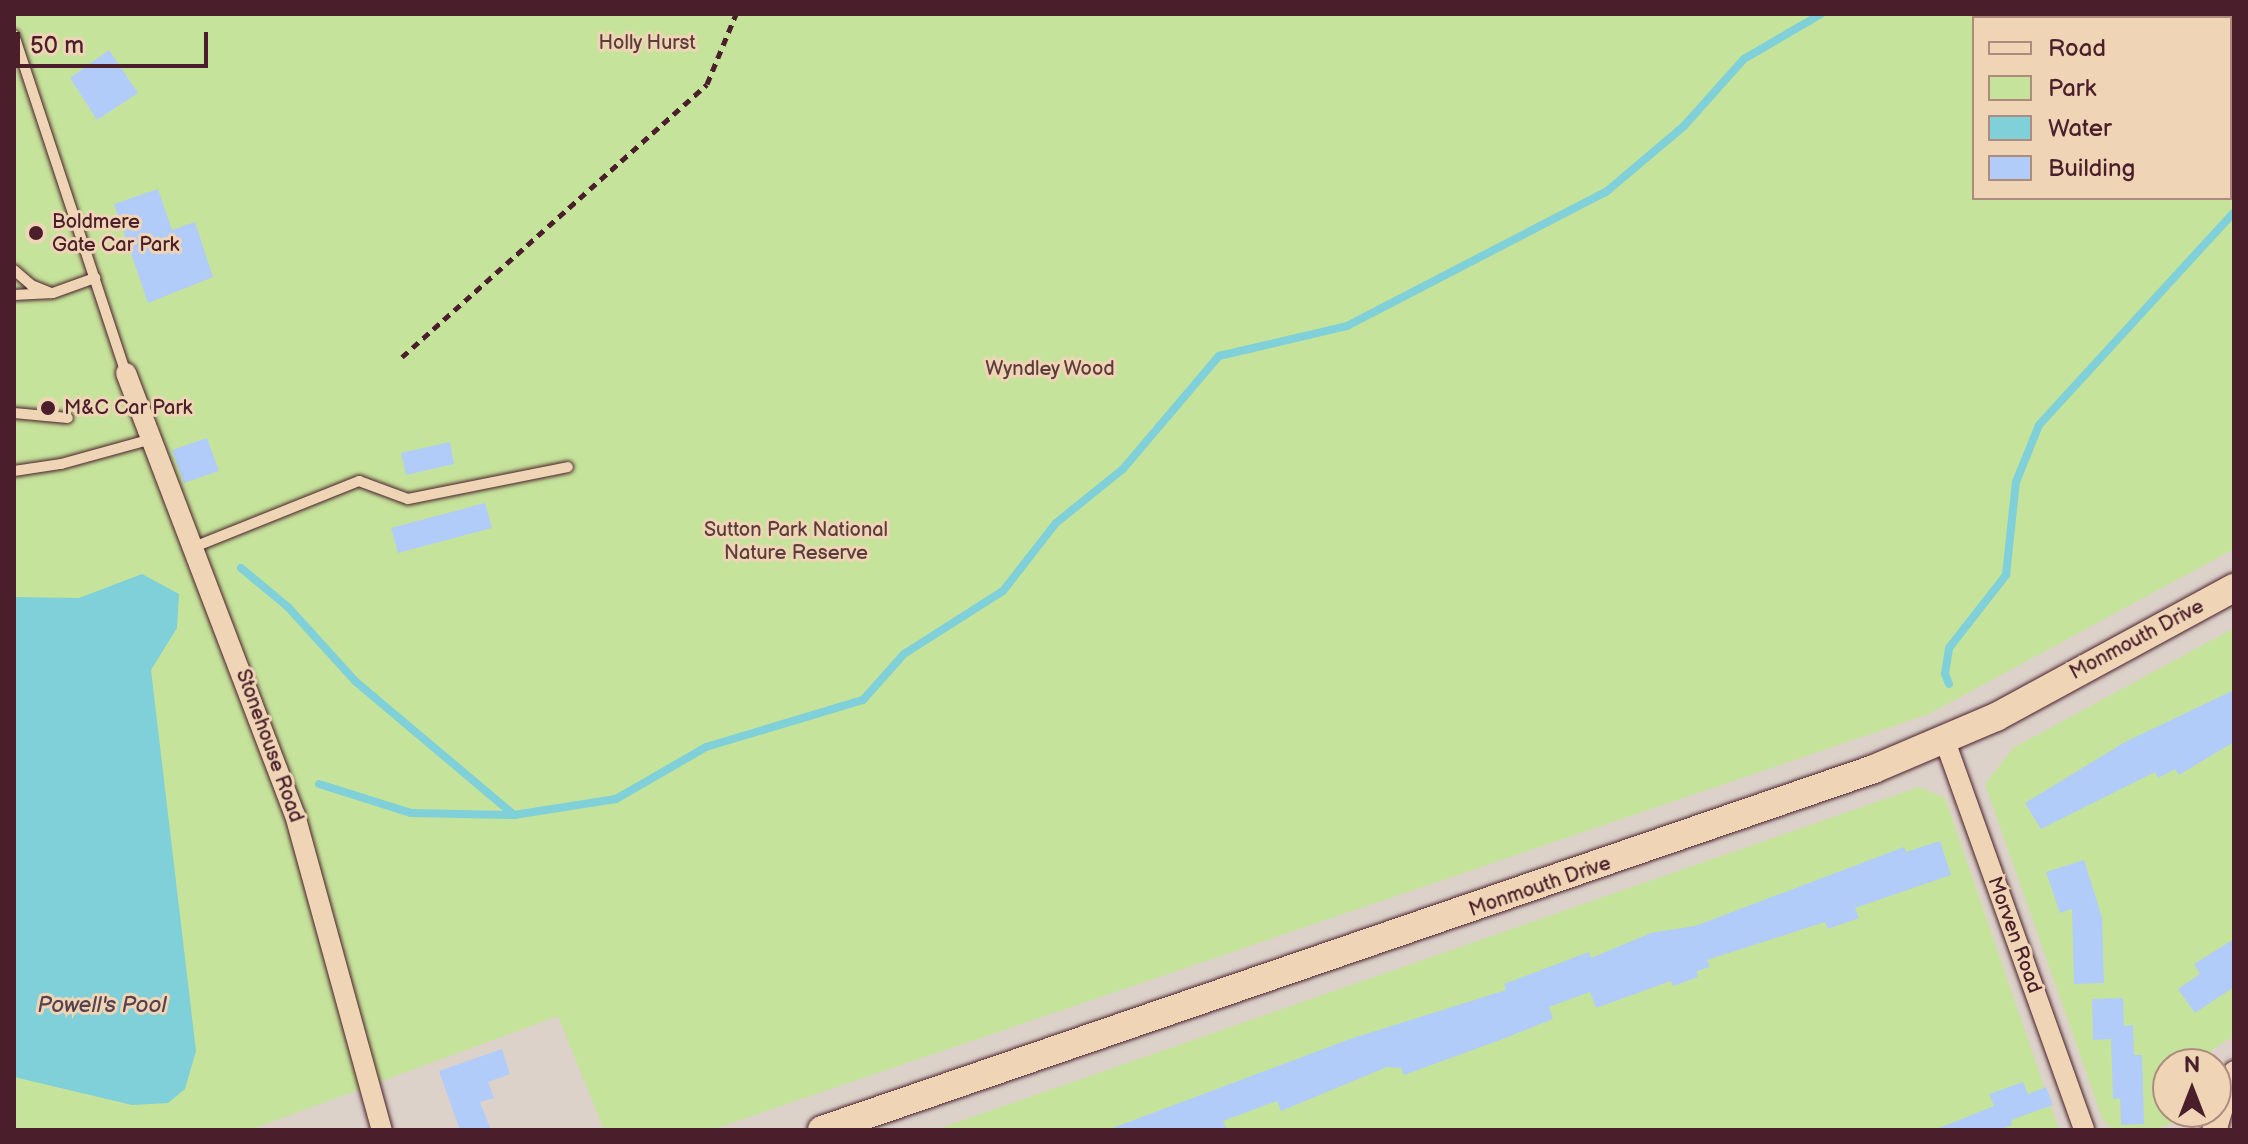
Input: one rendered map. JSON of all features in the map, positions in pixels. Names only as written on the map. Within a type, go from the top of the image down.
[{"type":"street","name":"Stonehouse Road","points":[[126,373],[148,440],[194,547],[295,815],[382,1130]]},
{"type":"street","name":"Monmouth Drive","points":[[822,1130],[1657,846],[1945,741],[2234,588]]},
{"type":"street","name":"Morven Road","points":[[1945,741],[2084,1130]]},
{"type":"lane","points":[[14,35],[126,373]]},
{"type":"lane","points":[[14,270],[31,285],[53,293]]},
{"type":"lane","points":[[14,295],[53,293],[95,278]]},
{"type":"lane","points":[[14,413],[68,418]]},
{"type":"lane","points":[[14,471],[61,464],[148,440]]},
{"type":"lane","points":[[194,547],[359,481],[408,499],[568,467]]},
{"type":"path","points":[[402,357],[707,84],[736,14]]},
{"type":"green space","name":"Sutton Park National Nature Reserve","points":[[14,14],[2234,14],[2234,549],[1929,714],[711,1130],[604,1130],[558,1016],[250,1130],[14,1130]]},
{"type":"green space","points":[[2234,628],[2234,1036],[2215,1048],[2152,1048],[2152,1128],[2158,1128],[2113,1130],[2103,1120],[1985,784],[2013,748]]},
{"type":"green space","points":[[1919,787],[1945,798],[2059,1130],[935,1130]]},
{"type":"water","name":"Powell's Pool","points":[[142,574],[179,594],[177,628],[151,670],[196,1051],[185,1089],[168,1103],[132,1105],[14,1077],[14,597],[79,598]]},
{"type":"building","points":[[109,50],[138,93],[97,120],[70,78]]},
{"type":"building","points":[[158,189],[172,230],[195,222],[213,277],[148,303],[114,204]]},
{"type":"building","points":[[207,438],[219,471],[184,483],[172,450]]},
{"type":"building","points":[[450,442],[454,464],[406,475],[401,453]]},
{"type":"building","points":[[485,503],[492,528],[398,553],[391,528]]},
{"type":"building","points":[[2234,690],[2234,742],[2179,775],[2175,769],[2158,778],[2155,772],[2041,829],[2025,803],[2125,742]]},
{"type":"building","points":[[1940,841],[1951,875],[1855,908],[1859,918],[1828,929],[1825,922],[1707,960],[1710,967],[1697,971],[1698,977],[1673,986],[1671,981],[1596,1008],[1590,992],[1549,1007],[1553,1019],[1500,1040],[1404,1075],[1401,1068],[1387,1067],[1281,1111],[1277,1101],[1223,1121],[1227,1130],[1107,1130],[1350,1039],[1506,990],[1504,984],[1589,952],[1591,958],[1651,933],[1695,926],[1904,847],[1906,852]]},
{"type":"building","points":[[2084,860],[2102,917],[2104,983],[2074,984],[2072,909],[2060,913],[2046,872]]},
{"type":"building","points":[[2234,939],[2234,987],[2195,1013],[2178,989],[2200,974],[2194,964]]},
{"type":"building","points":[[2123,998],[2124,1026],[2133,1025],[2134,1055],[2142,1055],[2144,1124],[2121,1125],[2120,1098],[2113,1099],[2111,1039],[2093,1040],[2092,999]]},
{"type":"building","points":[[502,1049],[510,1074],[488,1082],[494,1098],[480,1102],[491,1130],[460,1130],[439,1071]]},
{"type":"building","points":[[2023,1082],[2028,1094],[2046,1087],[2053,1105],[2011,1120],[2012,1125],[1999,1130],[1934,1130],[1994,1106],[1989,1094]]},
{"type":"waterway","points":[[241,568],[288,607],[355,681],[514,815],[616,799],[706,747],[863,700],[904,654],[1003,591],[1056,523],[1123,469],[1219,356],[1347,326],[1606,192],[1684,126],[1744,59],[1821,14]]},
{"type":"waterway","points":[[1949,684],[1945,674],[1949,648],[2006,575],[2016,482],[2039,425],[2234,212]]},
{"type":"waterway","points":[[319,784],[411,813],[514,815]]},
{"type":"place","name":"Boldmere Gate Car Park","points":[[36,233]]},
{"type":"place","name":"M&C Car Park","points":[[48,408]]},
{"type":"park label","name":"Holly Hurst","points":[[647,43]]},
{"type":"park label","name":"Wyndley Wood","points":[[1050,369]]}]
